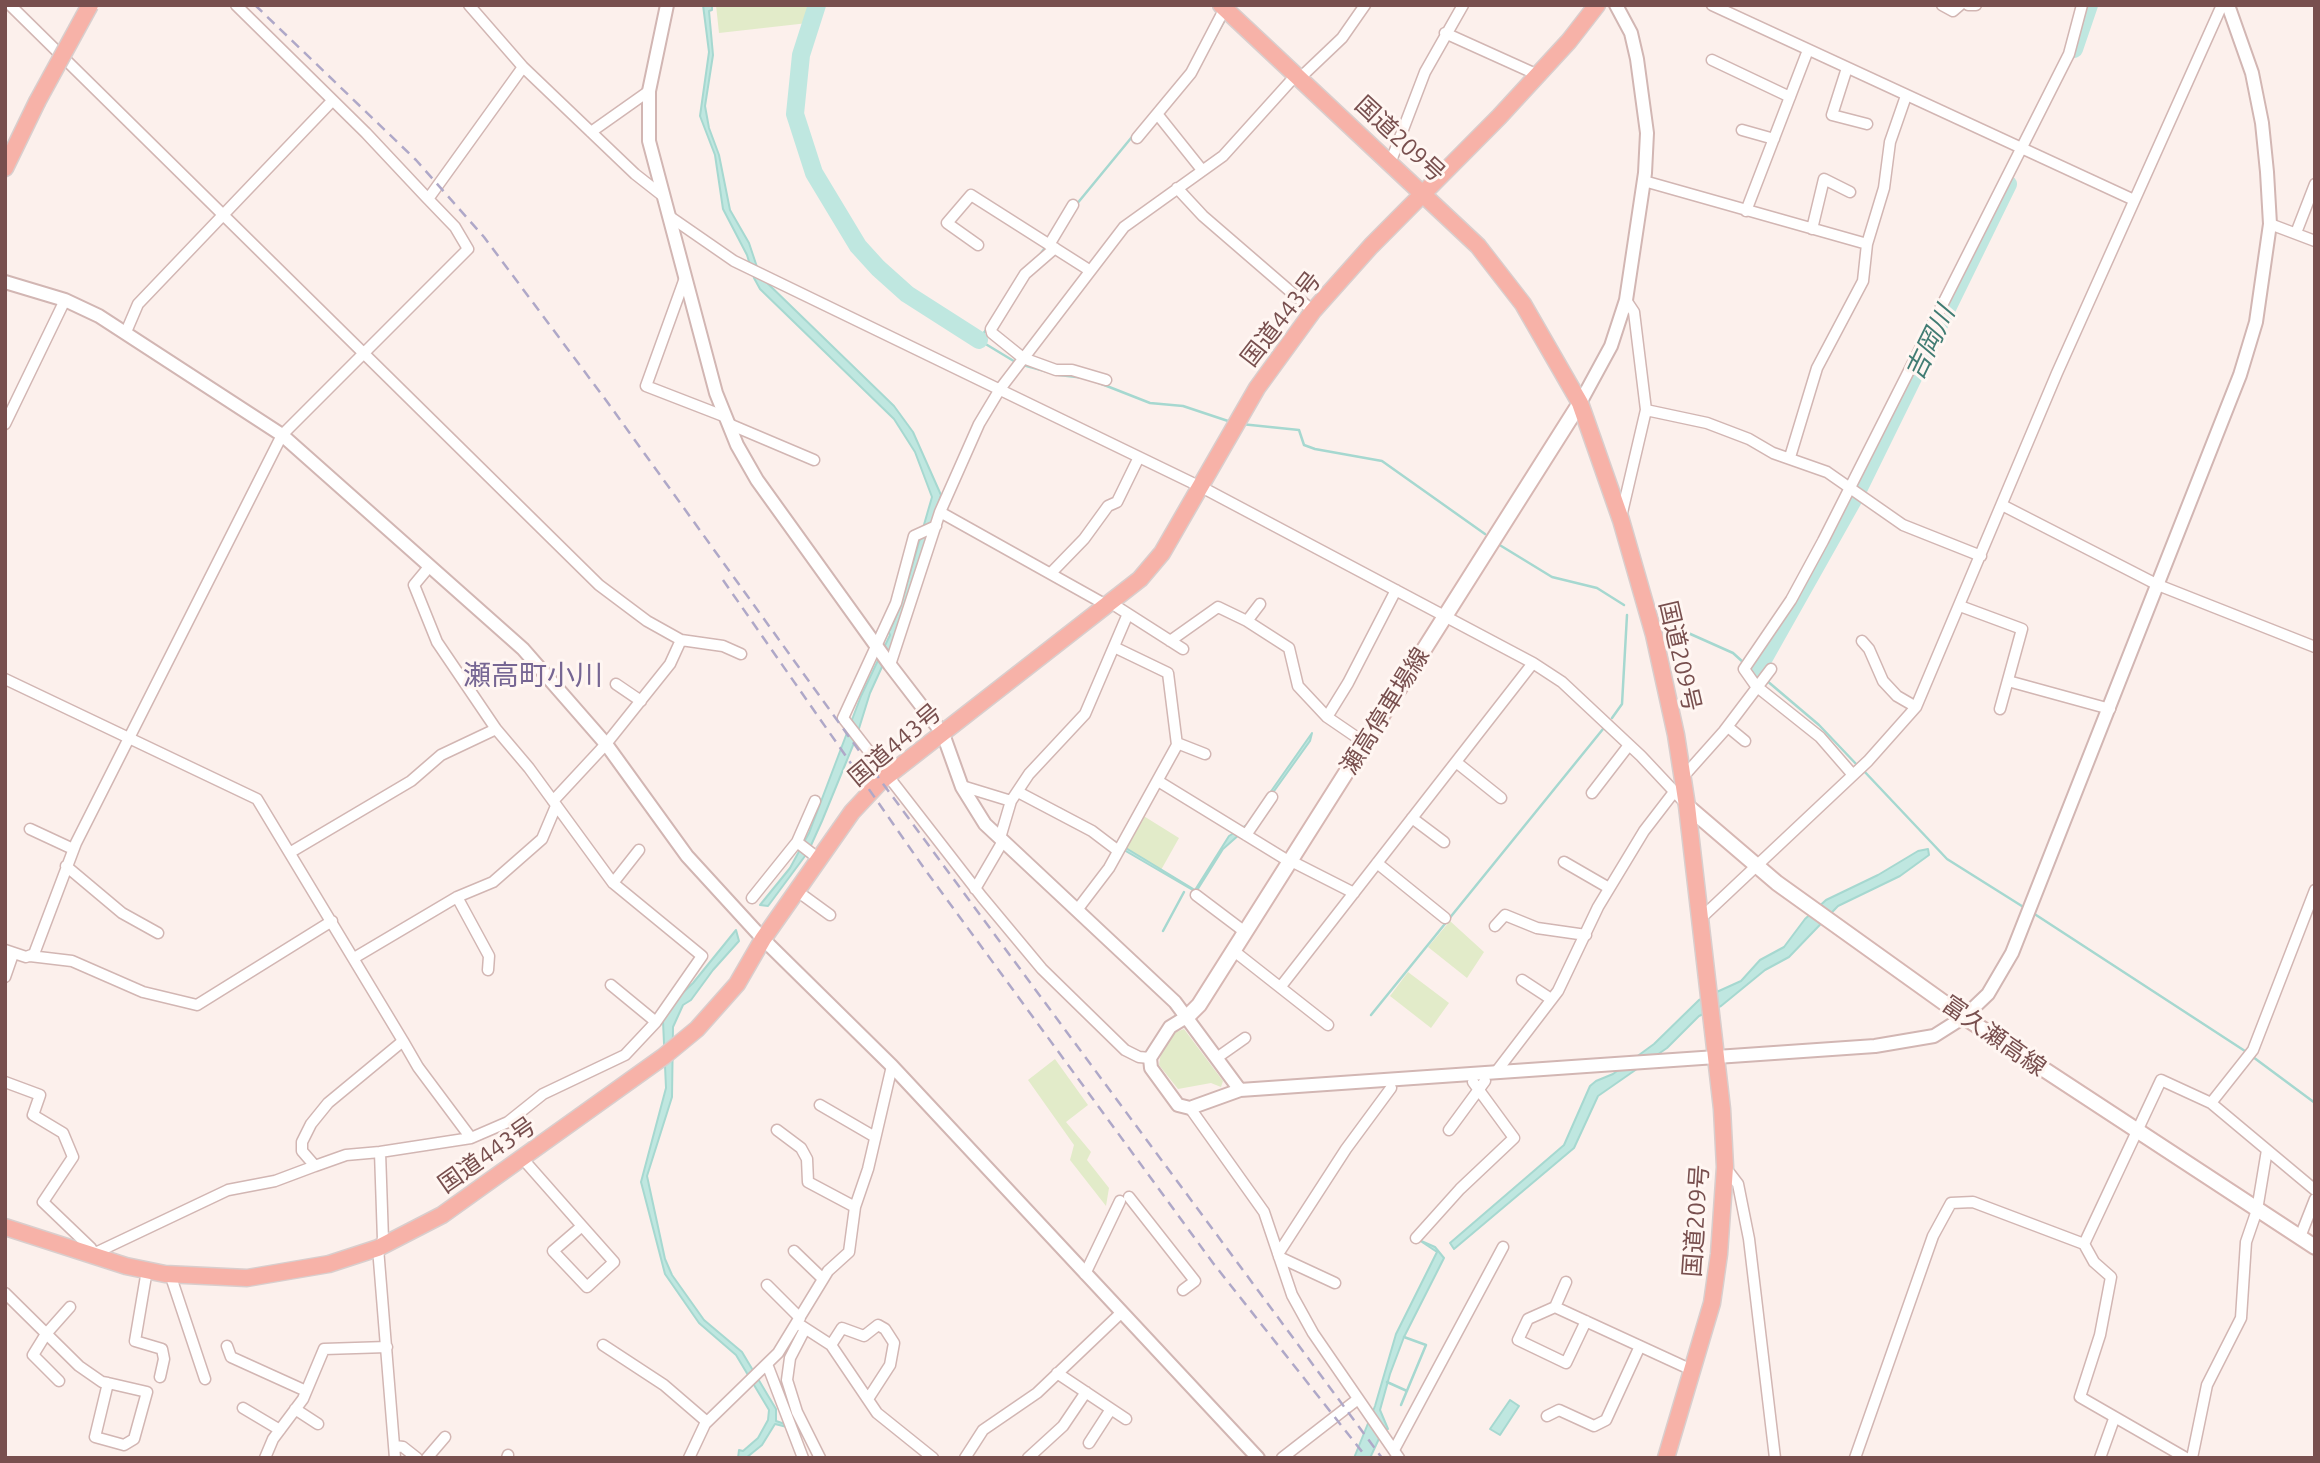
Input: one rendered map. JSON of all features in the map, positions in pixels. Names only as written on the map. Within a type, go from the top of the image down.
[{"type":"highway","points":[[5,169],[37,102],[90,5]]},
{"type":"highway","name":"国道443号","points":[[5,1227],[91,1255],[170,1274],[247,1278],[291,1273],[378,1248],[442,1215],[697,1029],[737,984],[763,939],[852,812],[888,775],[1140,579],[1162,553],[1281,351],[1313,311],[1538,75],[1597,5]]},
{"type":"highway","name":"国道209号","points":[[1224,6],[1425,192],[1478,246],[1523,304],[1580,403],[1620,520],[1654,635],[1683,777],[1716,1056],[1725,1167],[1716,1279],[1694,1371],[1666,1458]]},
{"type":"main road","name":"瀬高停車場線","points":[[1188,1016],[1199,1005],[1234,951],[1580,403]]},
{"type":"main road","name":"富久瀬高線","points":[[1687,806],[1756,866],[1964,1017],[2315,1247]]},
{"type":"street","points":[[10,5],[599,585],[647,621],[681,640],[723,646],[741,653]]},
{"type":"street","points":[[30,956],[34,954],[73,849],[128,735],[282,435],[365,356],[468,249],[455,227],[366,133],[236,5]]},
{"type":"street","points":[[468,5],[482,17]]},
{"type":"street","points":[[483,5],[482,17],[487,30],[591,132],[663,196]]},
{"type":"street","points":[[667,5],[649,91],[649,141],[716,393],[757,480],[943,734],[962,786],[985,824],[1188,1016],[1240,1090]]},
{"type":"street","points":[[890,665],[940,512],[979,424],[1000,389],[1124,227],[1223,156],[1299,75],[1342,38],[1365,5]]},
{"type":"street","points":[[1391,161],[1425,72],[1462,5]]},
{"type":"street","points":[[1580,403],[1611,346],[1626,300],[1644,181],[1647,133],[1637,59],[1631,33],[1616,5]]},
{"type":"street","points":[[1942,5],[1953,11],[1960,5]]},
{"type":"street","points":[[1968,5],[1976,5]]},
{"type":"street","points":[[1853,775],[1820,737],[1756,686],[1744,669],[1791,600],[1849,488],[2069,54],[2082,5]]},
{"type":"street","points":[[1700,919],[1711,912],[1898,731],[1916,707],[2134,200],[2222,5]]},
{"type":"street","points":[[1188,1016],[1170,1027],[1150,1058],[1150,1068],[1178,1105],[1190,1108],[1240,1090],[1875,1046],[1934,1036],[1964,1017],[1988,994],[2012,953],[2110,709],[2240,376],[2256,322],[2270,224],[2262,123],[2252,73],[2228,5]]},
{"type":"street","points":[[1137,138],[1191,73],[1224,6]]},
{"type":"street","points":[[1718,6],[1906,96],[2134,200]]},
{"type":"street","points":[[1445,33],[1538,75]]},
{"type":"street","points":[[1746,211],[1808,50]]},
{"type":"street","points":[[1712,60],[1790,97]]},
{"type":"street","points":[[428,199],[523,67]]},
{"type":"street","points":[[1847,68],[1832,115],[1867,124]]},
{"type":"street","points":[[591,132],[649,91]]},
{"type":"street","points":[[1790,457],[1817,368],[1863,281],[1867,244],[1884,188],[1890,142],[1906,96]]},
{"type":"street","points":[[126,332],[138,304],[332,102]]},
{"type":"street","points":[[1158,115],[1202,170]]},
{"type":"street","points":[[1742,130],[1774,139]]},
{"type":"street","points":[[1812,229],[1824,179],[1850,192]]},
{"type":"street","points":[[1644,181],[1867,244]]},
{"type":"street","points":[[2296,233],[2315,184]]},
{"type":"street","points":[[1177,188],[1203,216],[1313,311]]},
{"type":"street","points":[[978,245],[947,223],[971,195],[1089,270]]},
{"type":"street","points":[[1073,205],[1052,246],[1025,274],[992,329],[1004,344],[1023,358],[1056,370],[1072,370],[1106,380]]},
{"type":"street","points":[[669,216],[734,261],[1200,487],[1533,663],[1562,682],[1629,745],[1687,806]]},
{"type":"street","points":[[2270,224],[2315,241]]},
{"type":"street","points":[[685,278],[646,386],[814,460]]},
{"type":"street","points":[[5,282],[65,300],[126,332],[282,435],[321,466],[429,567],[523,649],[606,744],[687,856],[763,939],[892,1066],[1258,1458]]},
{"type":"street","points":[[5,424],[65,300]]},
{"type":"street","points":[[1620,520],[1646,410],[1634,313],[1626,300]]},
{"type":"street","points":[[1646,410],[1707,423],[1749,439],[1773,453],[1827,472],[1903,524],[1981,556]]},
{"type":"street","points":[[1051,573],[1084,539],[1108,506],[1117,502],[1139,457]]},
{"type":"street","points":[[2002,505],[2158,586],[2315,647]]},
{"type":"street","points":[[940,512],[1183,649]]},
{"type":"street","points":[[936,526],[914,536],[899,593],[844,718],[975,889],[1042,969],[1125,1050],[1139,1057],[1150,1058]]},
{"type":"street","points":[[5,1082],[40,1095],[33,1115],[63,1133],[74,1157],[43,1202],[91,1248],[91,1255],[229,1191],[275,1181],[346,1155],[471,1138],[508,1122],[543,1094],[625,1055],[656,1022],[702,956],[613,883],[555,803],[496,729],[433,630],[414,585],[429,567]]},
{"type":"street","points":[[1327,717],[1349,683],[1396,590]]},
{"type":"street","points":[[1247,621],[1260,604]]},
{"type":"street","points":[[1960,606],[2022,629],[2000,709]]},
{"type":"street","points":[[1170,641],[1218,607],[1247,621],[1289,648],[1298,686],[1327,717],[1365,743]]},
{"type":"street","points":[[975,889],[1002,840],[1015,797],[1029,774],[1085,714],[1127,616]]},
{"type":"street","points":[[354,958],[457,897],[494,882],[519,862],[542,839],[555,803],[670,664],[681,640]]},
{"type":"street","points":[[1862,641],[1869,649],[1883,681],[1897,696],[1916,707]]},
{"type":"street","points":[[1077,910],[1097,886],[1177,743],[1168,673],[1114,647]]},
{"type":"street","points":[[1282,985],[1533,663]]},
{"type":"street","points":[[1683,777],[1728,726],[1771,669]]},
{"type":"street","points":[[5,679],[128,735],[257,799],[418,1067],[471,1138]]},
{"type":"street","points":[[2008,681],[2110,709]]},
{"type":"street","points":[[616,684],[641,701]]},
{"type":"street","points":[[1728,726],[1745,741]]},
{"type":"street","points":[[291,852],[411,781],[441,755],[496,729]]},
{"type":"street","points":[[1177,743],[1206,754]]},
{"type":"street","points":[[1592,793],[1629,745]]},
{"type":"street","points":[[1456,762],[1501,797]]},
{"type":"street","points":[[1158,781],[1290,861],[1354,892]]},
{"type":"street","points":[[962,786],[1015,797],[1092,831],[1117,850]]},
{"type":"street","points":[[1496,1072],[1570,970],[1609,888],[1644,831],[1674,792]]},
{"type":"street","points":[[1246,835],[1272,797]]},
{"type":"street","points":[[752,898],[797,842],[815,801]]},
{"type":"street","points":[[1412,818],[1444,842]]},
{"type":"street","points":[[30,829],[73,849]]},
{"type":"street","points":[[797,842],[819,859]]},
{"type":"street","points":[[613,883],[639,850]]},
{"type":"street","points":[[1564,862],[1609,888]]},
{"type":"street","points":[[1377,863],[1445,918]]},
{"type":"street","points":[[66,866],[122,913],[158,933]]},
{"type":"street","points":[[2211,1103],[2253,1050],[2315,890]]},
{"type":"street","points":[[797,891],[830,915]]},
{"type":"street","points":[[1196,895],[1245,932]]},
{"type":"street","points":[[457,897],[489,956],[488,970]]},
{"type":"street","points":[[1495,926],[1505,915],[1536,928],[1586,935]]},
{"type":"street","points":[[5,977],[9,952],[72,961],[143,992],[197,1005],[332,921]]},
{"type":"street","points":[[1234,951],[1282,985],[1328,1024]]},
{"type":"street","points":[[1522,980],[1551,999]]},
{"type":"street","points":[[611,985],[656,1022]]},
{"type":"street","points":[[1218,1057],[1245,1038]]},
{"type":"street","points":[[316,1166],[302,1151],[302,1142],[311,1124],[328,1103],[402,1041]]},
{"type":"street","points":[[820,1458],[797,1412],[787,1380],[790,1358],[801,1323],[823,1279],[849,1252],[855,1207],[892,1066]]},
{"type":"street","points":[[2084,1244],[2161,1080],[2211,1103],[2315,1190]]},
{"type":"street","points":[[1416,1238],[1460,1189],[1514,1138],[1479,1084],[1449,1130]]},
{"type":"street","points":[[1279,1256],[1346,1149],[1391,1088]]},
{"type":"street","points":[[820,1105],[875,1137]]},
{"type":"street","points":[[1190,1108],[1264,1212],[1292,1295],[1312,1333],[1396,1454],[1503,1247]]},
{"type":"street","points":[[777,1130],[801,1148],[807,1159],[808,1182],[855,1207]]},
{"type":"street","points":[[2192,1458],[2207,1385],[2241,1318],[2246,1242],[2257,1210],[2267,1150]]},
{"type":"street","points":[[380,1152],[383,1240],[378,1248],[396,1458]]},
{"type":"street","points":[[522,1158],[614,1262],[587,1287],[553,1251],[582,1226]]},
{"type":"street","points":[[1725,1167],[1738,1184],[1749,1239],[1775,1458]]},
{"type":"street","points":[[1086,1273],[1124,1199],[1195,1281],[1183,1290]]},
{"type":"street","points":[[2300,1237],[2315,1199]]},
{"type":"street","points":[[1855,1458],[1933,1236],[1951,1203],[1973,1202],[2084,1244],[2094,1262],[2111,1277],[2100,1335],[2080,1397],[2114,1419],[2186,1458]]},
{"type":"street","points":[[794,1251],[823,1279]]},
{"type":"street","points":[[1279,1256],[1335,1283]]},
{"type":"street","points":[[147,1270],[135,1341],[162,1349],[164,1359],[160,1377]]},
{"type":"street","points":[[170,1274],[205,1379]]},
{"type":"street","points":[[1566,1282],[1555,1307],[1528,1319],[1518,1340],[1566,1363],[1586,1321]]},
{"type":"street","points":[[767,1285],[801,1323],[831,1345],[877,1413],[926,1455]]},
{"type":"street","points":[[5,1293],[79,1366],[108,1383],[147,1392],[134,1439],[124,1445],[95,1437],[108,1383]]},
{"type":"street","points":[[59,1381],[33,1355],[46,1334],[70,1307]]},
{"type":"street","points":[[1555,1307],[1694,1371]]},
{"type":"street","points":[[965,1458],[983,1430],[1037,1393],[1122,1312]]},
{"type":"street","points":[[689,1458],[707,1422],[778,1353],[801,1323]]},
{"type":"street","points":[[831,1345],[842,1328],[864,1336],[878,1325],[885,1329],[894,1343],[890,1365],[868,1399]]},
{"type":"street","points":[[603,1345],[664,1385],[707,1422]]},
{"type":"street","points":[[228,1346],[231,1357],[306,1391]]},
{"type":"street","points":[[1547,1416],[1559,1410],[1594,1426],[1606,1420],[1640,1346]]},
{"type":"street","points":[[265,1458],[306,1391],[324,1349],[387,1347]]},
{"type":"street","points":[[767,1364],[803,1458]]},
{"type":"street","points":[[1058,1373],[1126,1419]]},
{"type":"street","points":[[1028,1458],[1063,1426],[1086,1392]]},
{"type":"street","points":[[1282,1458],[1358,1399]]},
{"type":"street","points":[[243,1408],[280,1430]]},
{"type":"street","points":[[295,1409],[318,1424]]},
{"type":"street","points":[[1089,1443],[1111,1409]]},
{"type":"street","points":[[2100,1458],[2114,1419]]},
{"type":"street","points":[[427,1458],[445,1437]]},
{"type":"street","points":[[395,1446],[403,1447],[417,1458]]},
{"type":"green space","points":[[716,5],[814,5],[808,23],[719,33]]},
{"type":"green space","points":[[1142,815],[1179,838],[1161,870],[1122,846]]},
{"type":"green space","points":[[1450,921],[1484,952],[1467,978],[1428,947]]},
{"type":"green space","points":[[1408,972],[1449,1003],[1431,1028],[1390,996]]},
{"type":"green space","points":[[1184,1029],[1223,1081],[1221,1087],[1211,1083],[1178,1089],[1159,1065],[1161,1052],[1174,1033]]},
{"type":"green space","points":[[1055,1059],[1088,1105],[1066,1122],[1091,1152],[1087,1160],[1109,1188],[1106,1206],[1070,1160],[1074,1145],[1028,1080]]},
{"type":"water","points":[[703,5],[712,5],[712,10],[709,11],[713,55],[705,106],[709,128],[719,155],[730,210],[749,243],[760,276],[894,406],[913,432],[941,495],[892,645],[870,693],[856,738],[822,821],[808,852],[768,906],[760,905],[790,868],[809,833],[861,696],[890,635],[887,629],[890,630],[901,604],[932,497],[915,452],[894,419],[760,289],[754,278],[747,255],[723,209],[715,155],[700,116],[709,52]]},
{"type":"water","points":[[1312,733],[1310,741],[1249,826],[1223,849],[1196,892],[1057,811],[1060,808],[1195,890],[1229,836],[1248,824]]},
{"type":"water","points":[[1928,849],[1929,855],[1900,876],[1838,906],[1789,957],[1765,970],[1721,1006],[1699,1016],[1667,1048],[1598,1096],[1574,1148],[1454,1249],[1450,1243],[1564,1145],[1590,1086],[1613,1074],[1654,1044],[1699,1000],[1741,981],[1760,960],[1784,947],[1805,919],[1826,900],[1878,875],[1918,851]]},
{"type":"water","points":[[736,930],[739,941],[691,1000],[683,1005],[673,1027],[672,1097],[647,1176],[665,1259],[672,1275],[704,1320],[742,1352],[776,1409],[776,1421],[788,1425],[775,1424],[762,1445],[746,1458],[738,1458],[739,1450],[743,1451],[758,1438],[768,1420],[769,1410],[736,1355],[699,1323],[665,1274],[641,1182],[666,1088],[663,1021],[675,1000],[693,983]]},
{"type":"water","points":[[1419,1240],[1435,1247],[1444,1258],[1404,1337],[1390,1374],[1380,1410],[1388,1429],[1383,1430],[1370,1458],[1354,1458],[1375,1406],[1396,1334],[1437,1252]]},
{"type":"water","points":[[1510,1400],[1519,1406],[1500,1435],[1490,1429]]},
{"type":"waterway","points":[[817,5],[801,55],[795,114],[814,173],[858,246],[878,268],[907,294],[979,340]]},
{"type":"waterway","name":"吉岡川","points":[[2074,49],[2089,5]]},
{"type":"waterway","points":[[1202,61],[1226,18]]},
{"type":"waterway","points":[[1076,205],[1136,132]]},
{"type":"waterway","name":"吉岡川","points":[[1756,672],[1854,498],[2008,184]]},
{"type":"waterway","points":[[1039,256],[1047,245]]},
{"type":"waterway","points":[[988,327],[979,340],[1017,363]]},
{"type":"waterway","points":[[1023,365],[1059,375],[1085,378]]},
{"type":"waterway","points":[[1094,381],[1150,403],[1183,406],[1231,422]]},
{"type":"waterway","points":[[1241,424],[1299,430],[1304,445],[1382,461],[1485,534]]},
{"type":"waterway","points":[[1498,544],[1552,577],[1597,588],[1624,605]]},
{"type":"waterway","points":[[1612,718],[1622,704],[1627,615]]},
{"type":"waterway","points":[[1668,624],[1733,653],[1744,663]]},
{"type":"waterway","name":"吉岡川","points":[[1749,667],[1760,676]]},
{"type":"waterway","points":[[1766,680],[1819,725],[1858,766]]},
{"type":"waterway","points":[[1371,1015],[1603,729]]},
{"type":"waterway","points":[[1863,770],[1947,859],[2025,908]]},
{"type":"waterway","points":[[1163,931],[1184,892]]},
{"type":"waterway","points":[[2033,913],[2248,1053]]},
{"type":"waterway","points":[[2253,1057],[2315,1103]]},
{"type":"waterway","points":[[1401,1405],[1426,1345],[1404,1337]]},
{"type":"waterway","points":[[1387,1382],[1407,1391]]},
{"type":"railway","points":[[255,5],[416,160],[484,237],[608,403],[881,781],[1382,1458]]},
{"type":"railway","points":[[723,580],[926,871],[1213,1263],[1367,1458]]},
{"type":"district","name":"瀬高町小川","points":[[533,676]]}]
